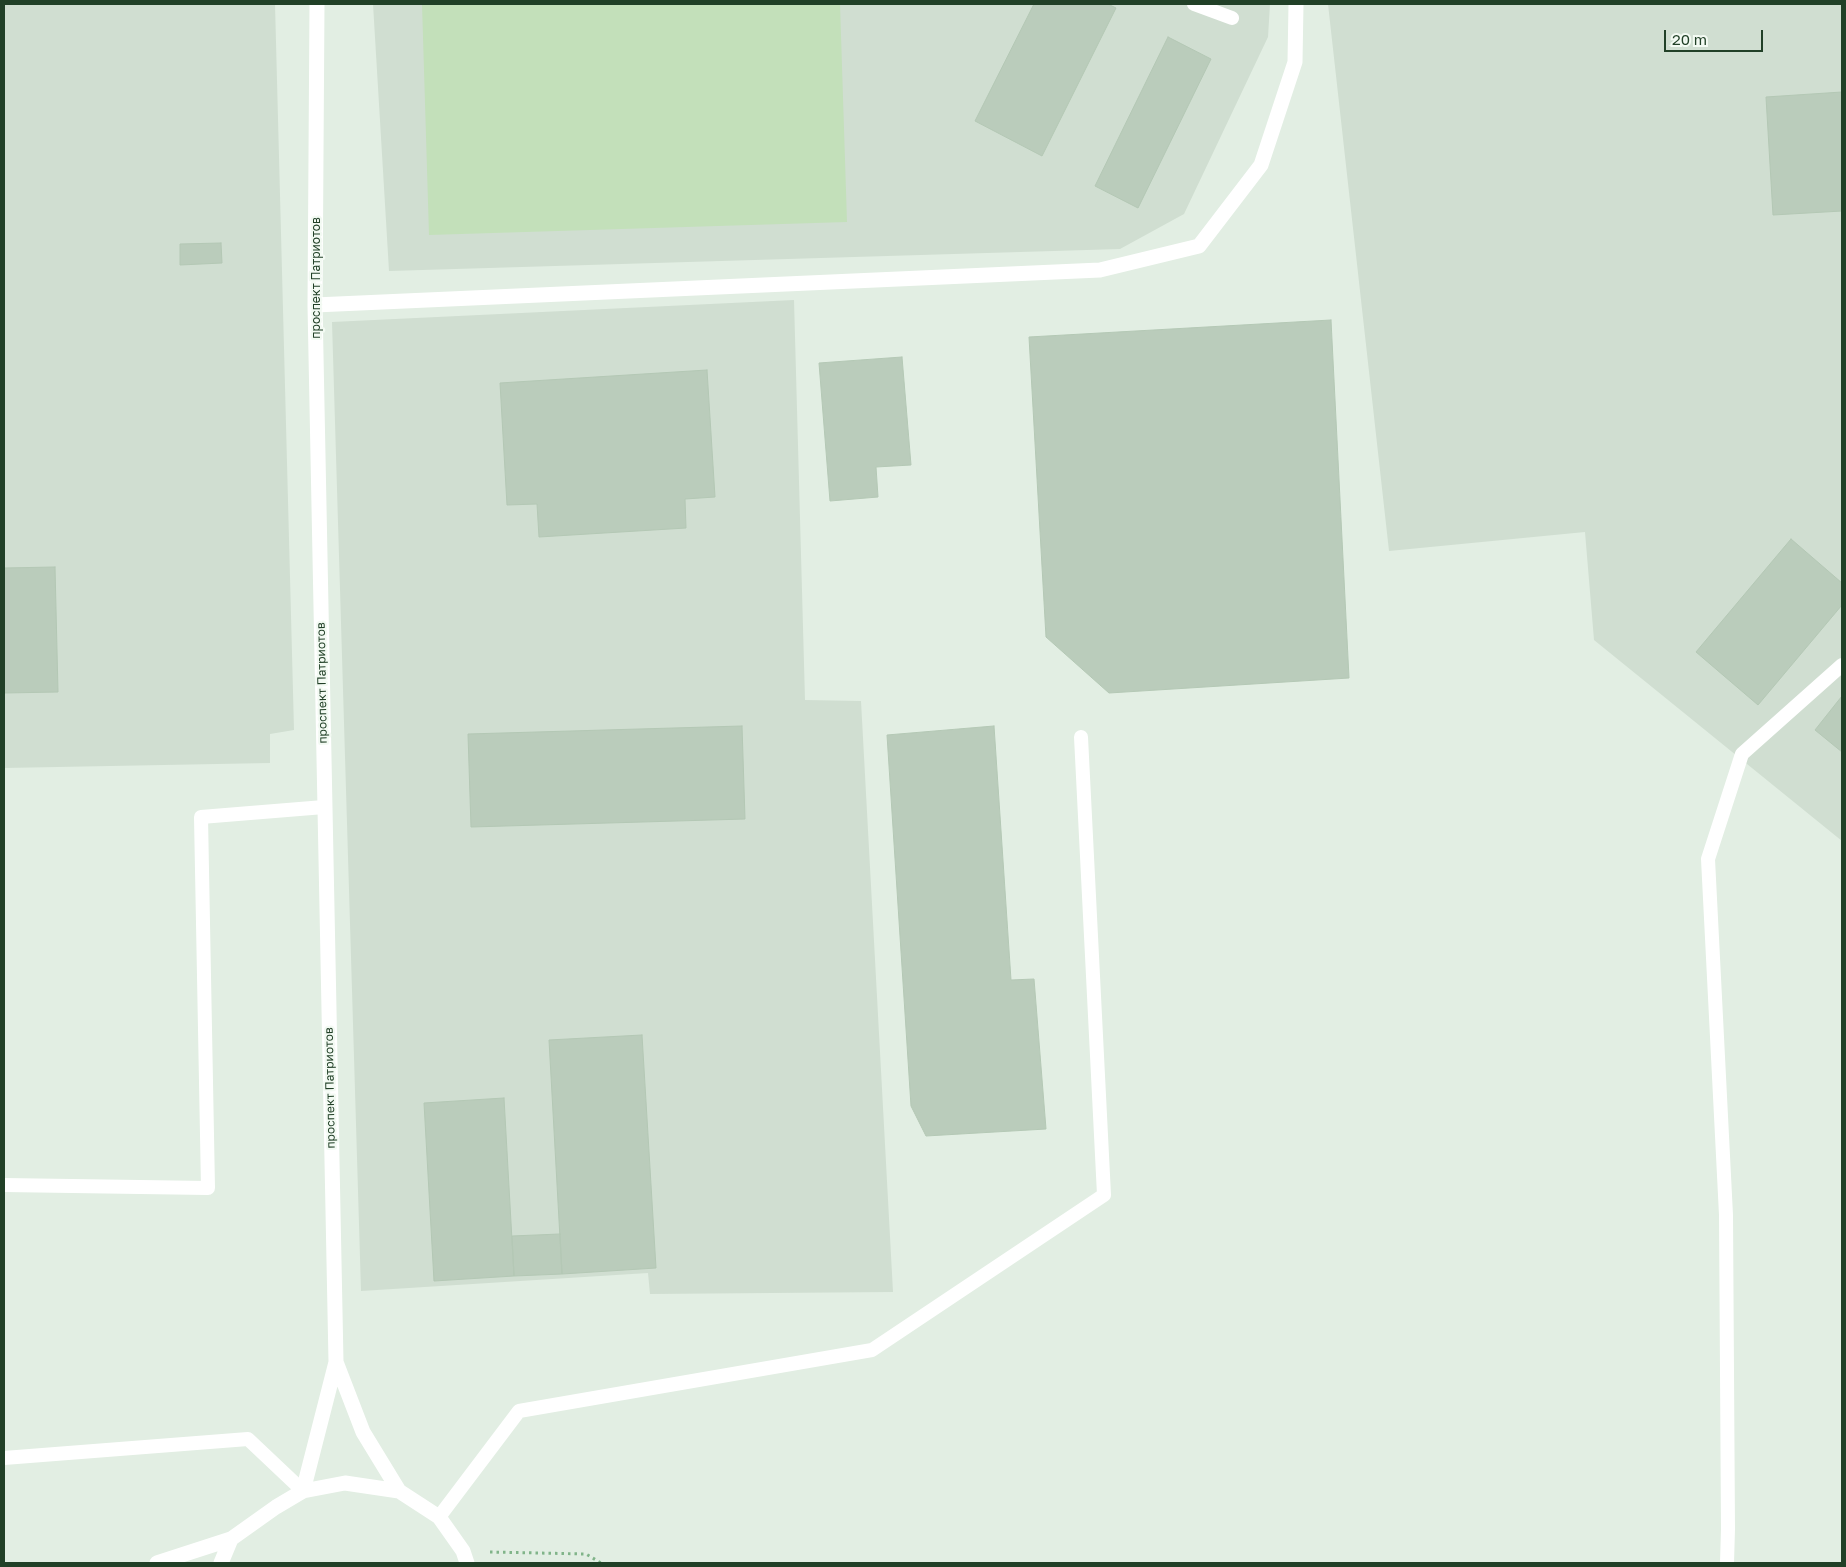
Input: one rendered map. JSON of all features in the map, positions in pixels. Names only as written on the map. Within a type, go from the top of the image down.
[{"type":"street","name":"проспект Патриотов","points":[[303,1491],[336,1362],[315,305],[317,4]]},
{"type":"street","points":[[315,305],[1100,270],[1199,246],[1261,165],[1295,62],[1296,4]]},
{"type":"street","name":"проспект Патриотов","points":[[336,1362],[363,1432],[399,1491]]},
{"type":"street","points":[[157,1563],[231,1539],[276,1507],[303,1491],[346,1483],[399,1491],[439,1517],[465,1557]]},
{"type":"street","points":[[221,1563],[231,1539]]},
{"type":"lane","points":[[1194,4],[1232,18]]},
{"type":"lane","points":[[1727,1563],[1726,1215],[1708,858],[1742,754],[1842,665]]},
{"type":"lane","points":[[439,1517],[519,1411],[872,1350],[1104,1195],[1081,737]]},
{"type":"lane","points":[[4,1185],[208,1188],[201,817],[324,807]]},
{"type":"lane","points":[[4,1458],[248,1439],[303,1491]]},
{"type":"path","points":[[465,1557],[586,1554],[602,1563]]},
{"type":"shaded area","points":[[4,4],[275,4],[294,730],[270,734],[270,763],[4,768]]},
{"type":"shaded area","points":[[373,4],[1270,4],[1268,37],[1184,214],[1120,249],[389,271]]},
{"type":"shaded area","points":[[1328,4],[1842,4],[1842,841],[1594,640],[1585,532],[1389,551]]},
{"type":"shaded area","points":[[794,300],[805,700],[861,701],[893,1292],[650,1294],[648,1273],[361,1291],[332,322]]},
{"type":"green space","points":[[422,4],[840,4],[847,222],[429,235]]},
{"type":"building","points":[[1034,4],[1108,4],[1116,8],[1042,156],[975,121]]},
{"type":"building","points":[[1168,37],[1211,59],[1138,208],[1095,186]]},
{"type":"building","points":[[1842,92],[1842,211],[1773,215],[1766,97]]},
{"type":"building","points":[[221,243],[222,263],[180,265],[180,244]]},
{"type":"building","points":[[1331,320],[1349,678],[1109,693],[1046,637],[1029,337]]},
{"type":"building","points":[[902,357],[911,465],[876,467],[878,497],[830,501],[819,363]]},
{"type":"building","points":[[707,370],[715,497],[685,499],[686,528],[539,537],[537,504],[507,505],[500,383]]},
{"type":"building","points":[[1791,539],[1842,583],[1842,605],[1758,705],[1696,652]]},
{"type":"building","points":[[55,567],[58,692],[4,693],[4,568]]},
{"type":"building","points":[[1842,696],[1842,752],[1815,730]]},
{"type":"building","points":[[742,726],[745,819],[471,827],[468,734]]},
{"type":"building","points":[[994,726],[1011,980],[1034,979],[1046,1129],[926,1136],[911,1106],[887,735]]},
{"type":"building","points":[[642,1035],[656,1268],[562,1274],[549,1040]]},
{"type":"building","points":[[504,1098],[514,1276],[434,1281],[424,1103]]},
{"type":"building","points":[[560,1234],[562,1274],[514,1276],[512,1236]]}]
